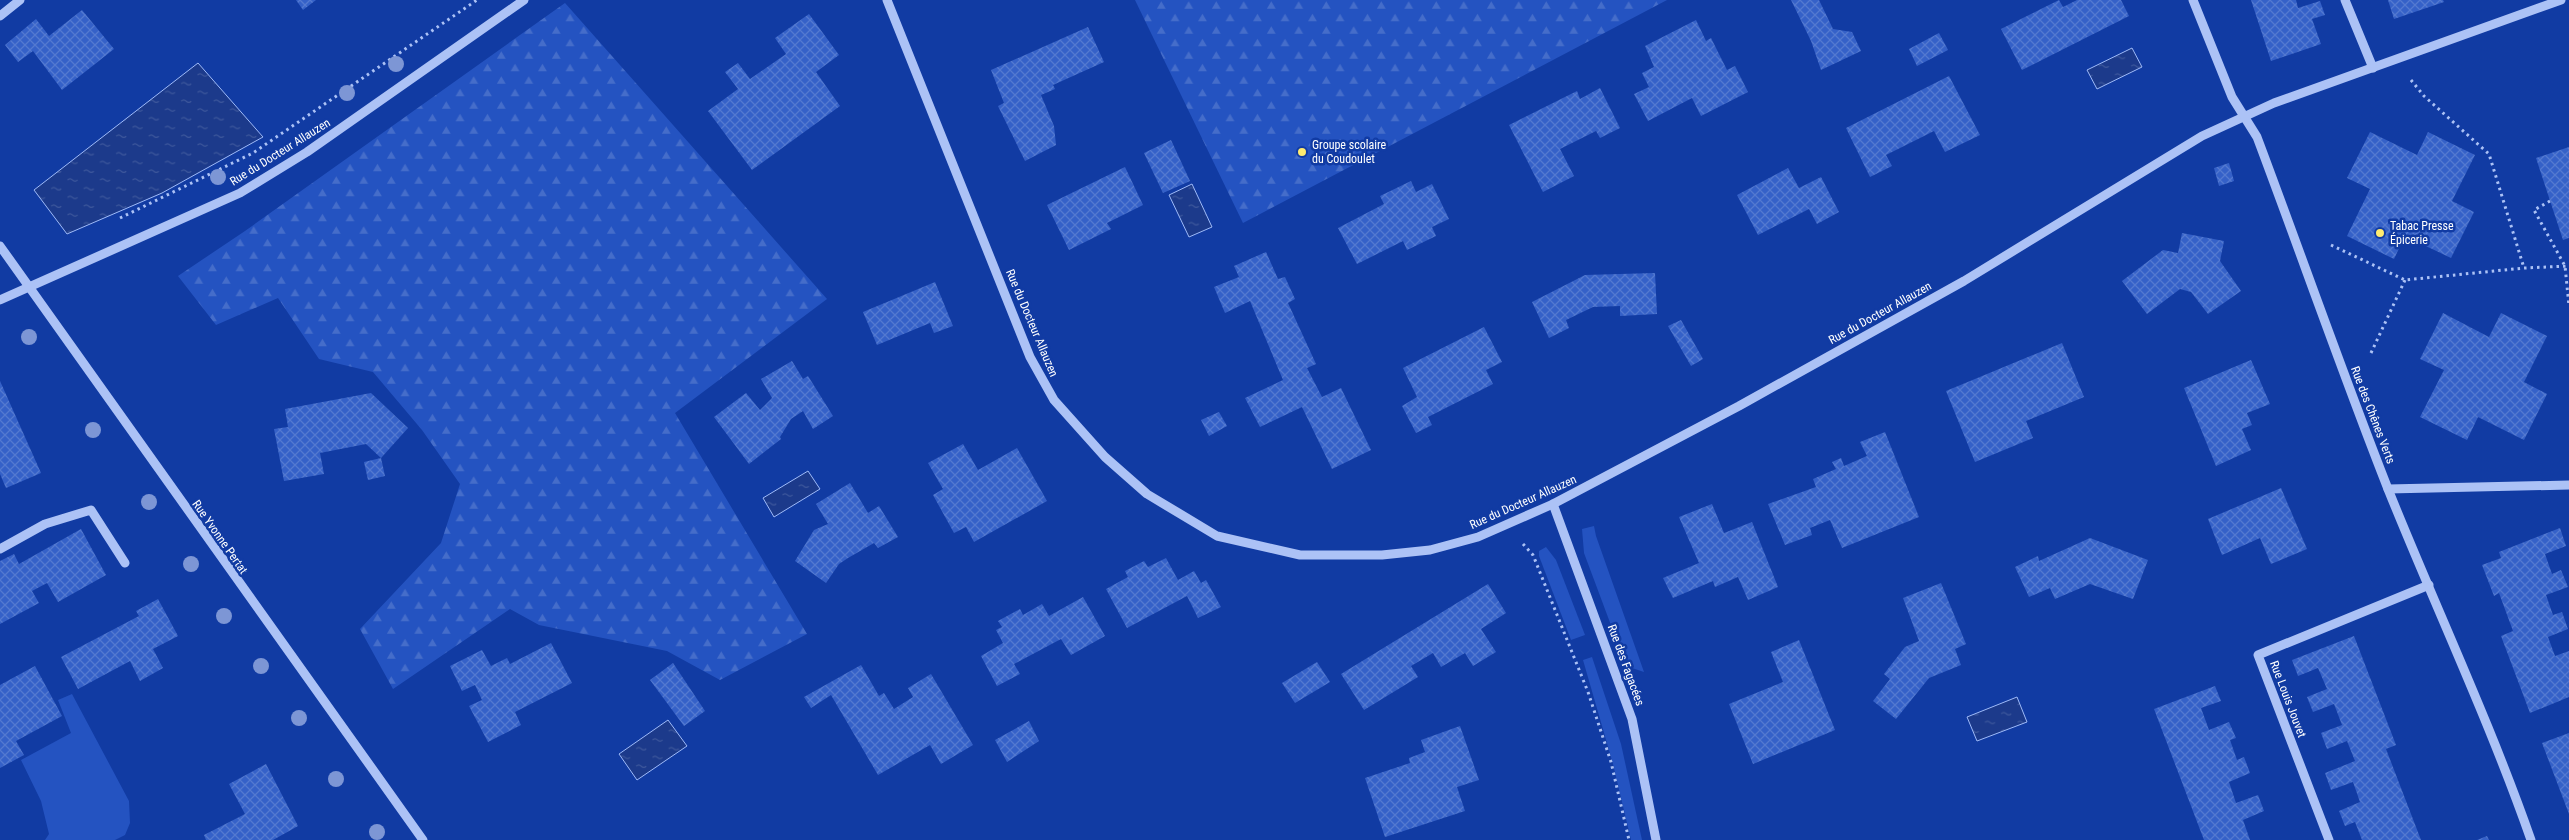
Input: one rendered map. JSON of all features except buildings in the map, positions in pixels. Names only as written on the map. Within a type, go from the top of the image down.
[{"type":"street","points":[[0,16],[20,0]]},
{"type":"street","name":"Rue du Docteur Allauzen","points":[[0,300],[240,193],[307,152],[524,0]]},
{"type":"street","name":"Rue du Docteur Allauzen","points":[[887,0],[1041,381],[1054,400],[1105,457],[1147,494],[1217,536],[1300,555],[1382,555],[1430,550],[1478,537],[1553,504],[1783,382],[1964,281],[2202,136],[2244,116],[2561,0]]},
{"type":"street","name":"Rue des Chênes Verts","points":[[2193,0],[2232,97],[2257,136],[2388,489],[2504,765],[2531,840]]},
{"type":"street","points":[[2345,0],[2373,68]]},
{"type":"street","name":"Rue Yvonne Pertat","points":[[0,246],[422,840]]},
{"type":"street","points":[[2388,489],[2569,485]]},
{"type":"street","name":"Rue des Fagacées","points":[[1553,504],[1632,719],[1656,840]]},
{"type":"street","points":[[0,549],[45,524],[91,510],[124,563]]},
{"type":"street","name":"Rue Louis Jouvet","points":[[2329,840],[2258,655],[2429,585]]},
{"type":"path","points":[[115,220],[253,153],[477,0]]},
{"type":"path","points":[[2410,78],[2424,96],[2489,154],[2524,268]]},
{"type":"path","points":[[2550,201],[2534,210],[2567,266],[2569,306]]},
{"type":"path","points":[[2331,245],[2405,280],[2524,268],[2567,266]]},
{"type":"path","points":[[2371,353],[2405,280]]},
{"type":"path","points":[[1523,544],[1533,555],[1588,692],[1611,762],[1628,840]]},
{"type":"green space","name":"Groupe scolaire du Coudoulet","points":[[1135,0],[1667,0],[1243,223]]},
{"type":"green space","points":[[565,3],[827,299],[675,413],[807,634],[720,680],[667,651],[539,625],[510,609],[393,689],[360,629],[441,543],[460,484],[422,430],[373,372],[319,359],[278,298],[216,325],[178,276],[245,231]]},
{"type":"green space","points":[[1594,526],[1644,672],[1629,667],[1624,660],[1584,553],[1582,529]]},
{"type":"green space","points":[[1546,547],[1556,560],[1585,635],[1571,640],[1539,556],[1539,551]]},
{"type":"green space","points":[[1592,657],[1621,744],[1642,840],[1631,840],[1613,764],[1583,660]]},
{"type":"green space","points":[[72,694],[129,801],[130,823],[125,835],[115,840],[45,840],[49,834],[41,801],[21,760],[71,733],[58,700]]},
{"type":"water","points":[[2132,48],[2142,67],[2097,89],[2087,70]]},
{"type":"water","points":[[198,63],[263,137],[162,193],[67,234],[34,190]]},
{"type":"water","points":[[1192,184],[1212,227],[1189,237],[1169,195]]},
{"type":"water","points":[[808,471],[820,489],[774,517],[763,498]]},
{"type":"water","points":[[2017,697],[2027,722],[1977,741],[1967,717]]},
{"type":"water","points":[[668,720],[687,746],[637,780],[619,754]]},
{"type":"place","name":"Groupe scolaire du Coudoulet","points":[[1302,152]]},
{"type":"place","name":"Tabac Presse Épicerie","points":[[2380,233]]}]
